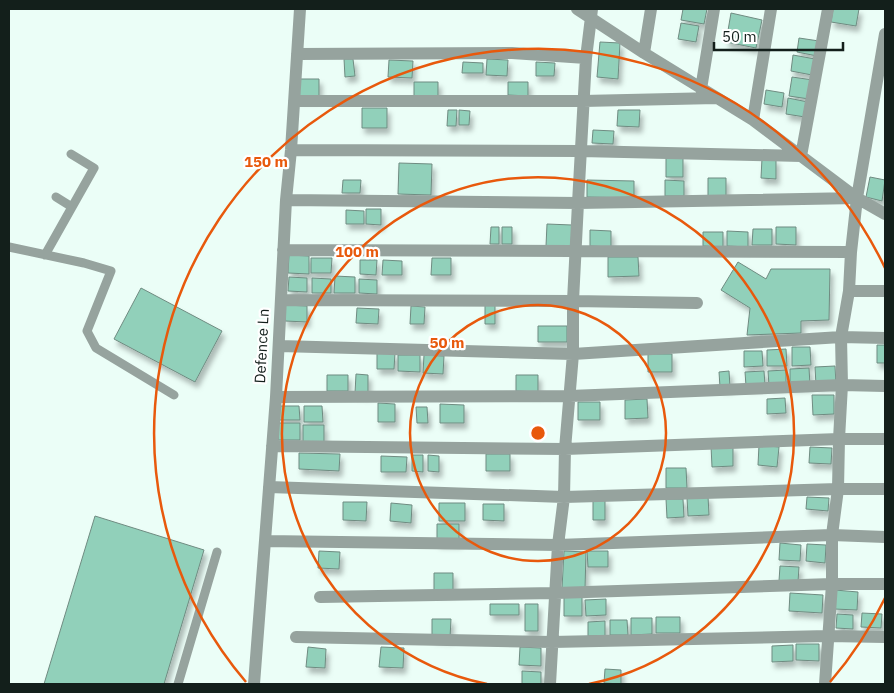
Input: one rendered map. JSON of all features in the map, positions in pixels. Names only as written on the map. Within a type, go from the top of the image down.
[{"type":"street","name":"Defence Ln","points":[[254,684],[276,397],[286,200],[300,9]]},
{"type":"street","points":[[577,9],[591,13],[644,53],[753,120],[857,198],[885,214]]},
{"type":"street","points":[[644,53],[651,9]]},
{"type":"street","points":[[701,89],[714,9]]},
{"type":"street","points":[[753,120],[771,9]]},
{"type":"street","points":[[801,156],[828,9]]},
{"type":"street","points":[[550,684],[558,545],[564,497],[565,449],[573,354],[573,301],[580,151],[591,13]]},
{"type":"street","points":[[825,684],[832,584],[832,535],[838,489],[842,385],[841,337],[849,291],[857,198],[885,34]]},
{"type":"street","points":[[297,54],[512,53],[586,58]]},
{"type":"street","points":[[294,101],[583,101],[716,98]]},
{"type":"street","points":[[291,150],[580,151],[801,156]]},
{"type":"street","points":[[286,200],[578,203],[857,198]]},
{"type":"street","points":[[283,250],[851,252]]},
{"type":"street","points":[[849,291],[885,291]]},
{"type":"street","points":[[281,300],[697,303]]},
{"type":"street","points":[[279,346],[573,354],[841,337],[885,338]]},
{"type":"street","points":[[276,397],[570,396],[842,385],[885,386]]},
{"type":"street","points":[[272,446],[565,449],[885,439]]},
{"type":"street","points":[[269,487],[564,497],[885,489]]},
{"type":"street","points":[[265,541],[558,545],[832,535],[885,537]]},
{"type":"street","points":[[320,597],[885,584]]},
{"type":"street","points":[[296,637],[552,642],[828,636],[885,637]]},
{"type":"lane","points":[[45,255],[94,168],[71,154]]},
{"type":"lane","points":[[56,197],[72,207]]},
{"type":"lane","points":[[9,247],[84,263],[111,271],[87,331],[96,348],[174,395]]},
{"type":"lane","points":[[178,684],[217,552]]},
{"type":"building","points":[[683,9],[707,9],[704,24],[681,20]]},
{"type":"building","points":[[833,9],[859,9],[856,26],[831,22]]},
{"type":"building","points":[[731,13],[762,20],[756,48],[726,42]]},
{"type":"building","points":[[681,23],[699,26],[696,42],[678,39]]},
{"type":"building","points":[[799,38],[819,41],[817,56],[797,52]]},
{"type":"building","points":[[600,42],[620,43],[618,79],[597,77]]},
{"type":"building","points":[[793,55],[815,59],[812,75],[791,71]]},
{"type":"building","points":[[344,59],[353,59],[355,76],[345,77]]},
{"type":"building","points":[[487,59],[508,60],[507,76],[486,75]]},
{"type":"building","points":[[389,60],[413,61],[412,78],[388,77]]},
{"type":"building","points":[[463,62],[483,63],[483,73],[462,73]]},
{"type":"building","points":[[536,62],[555,63],[554,76],[536,76]]},
{"type":"building","points":[[792,77],[813,80],[809,99],[789,96]]},
{"type":"building","points":[[296,79],[319,79],[319,97],[297,97]]},
{"type":"building","points":[[414,82],[438,82],[438,96],[414,96]]},
{"type":"building","points":[[508,82],[528,82],[528,96],[508,95]]},
{"type":"building","points":[[766,90],[784,93],[782,107],[764,104]]},
{"type":"building","points":[[788,98],[808,102],[805,117],[786,114]]},
{"type":"building","points":[[362,108],[387,108],[387,128],[362,128]]},
{"type":"building","points":[[448,110],[457,110],[456,126],[447,126]]},
{"type":"building","points":[[459,110],[470,111],[469,125],[459,125]]},
{"type":"building","points":[[618,110],[640,110],[639,127],[617,126]]},
{"type":"building","points":[[593,130],[614,131],[613,144],[592,143]]},
{"type":"building","points":[[666,157],[683,158],[683,177],[666,177]]},
{"type":"building","points":[[762,158],[776,159],[776,179],[761,178]]},
{"type":"building","points":[[399,163],[432,164],[431,195],[398,194]]},
{"type":"building","points":[[870,177],[885,180],[882,201],[866,197]]},
{"type":"building","points":[[708,178],[726,178],[726,196],[708,196]]},
{"type":"building","points":[[343,180],[361,180],[360,193],[342,193]]},
{"type":"building","points":[[587,180],[634,181],[634,198],[587,197]]},
{"type":"building","points":[[665,180],[684,181],[684,196],[665,196]]},
{"type":"building","points":[[366,209],[381,209],[381,225],[366,224]]},
{"type":"building","points":[[346,210],[364,211],[364,224],[346,224]]},
{"type":"building","points":[[547,224],[572,225],[571,247],[546,246]]},
{"type":"building","points":[[491,227],[499,227],[499,244],[490,244]]},
{"type":"building","points":[[502,227],[512,227],[512,244],[502,244]]},
{"type":"building","points":[[776,227],[796,227],[796,245],[776,244]]},
{"type":"building","points":[[753,229],[772,229],[772,245],[752,245]]},
{"type":"building","points":[[590,230],[611,231],[611,247],[590,246]]},
{"type":"building","points":[[727,231],[748,232],[748,247],[727,246]]},
{"type":"building","points":[[703,232],[723,232],[723,247],[703,246]]},
{"type":"building","points":[[289,255],[309,256],[309,274],[288,273]]},
{"type":"building","points":[[608,257],[638,257],[639,276],[608,277]]},
{"type":"building","points":[[311,258],[332,258],[331,273],[311,273]]},
{"type":"building","points":[[432,258],[451,258],[451,275],[431,275]]},
{"type":"building","points":[[360,260],[377,260],[376,275],[360,274]]},
{"type":"building","points":[[383,260],[402,261],[402,275],[382,275]]},
{"type":"building","points":[[738,262],[766,279],[771,269],[830,269],[829,320],[801,321],[801,333],[747,335],[750,308],[721,290]]},
{"type":"building","points":[[335,276],[355,277],[355,293],[334,293]]},
{"type":"building","points":[[289,277],[307,278],[307,292],[288,291]]},
{"type":"building","points":[[312,278],[331,279],[331,293],[312,293]]},
{"type":"building","points":[[359,279],[377,280],[377,294],[359,293]]},
{"type":"building","points":[[141,288],[222,331],[195,382],[114,339]]},
{"type":"building","points":[[285,305],[307,306],[307,322],[285,321]]},
{"type":"building","points":[[485,305],[495,305],[495,324],[485,324]]},
{"type":"building","points":[[411,306],[425,307],[424,324],[410,324]]},
{"type":"building","points":[[357,308],[379,309],[378,324],[356,323]]},
{"type":"building","points":[[538,326],[567,326],[567,342],[538,342]]},
{"type":"building","points":[[877,345],[885,345],[885,363],[877,363]]},
{"type":"building","points":[[792,347],[810,347],[811,365],[792,366]]},
{"type":"building","points":[[786,349],[787,366],[767,366],[767,350]]},
{"type":"building","points":[[744,351],[762,351],[763,366],[744,367]]},
{"type":"building","points":[[377,352],[395,353],[394,369],[377,369]]},
{"type":"building","points":[[648,354],[672,354],[672,372],[648,372]]},
{"type":"building","points":[[398,355],[420,355],[420,372],[398,371]]},
{"type":"building","points":[[424,355],[444,356],[443,374],[423,373]]},
{"type":"building","points":[[835,366],[836,384],[816,385],[815,367]]},
{"type":"building","points":[[809,368],[810,385],[790,386],[790,369]]},
{"type":"building","points":[[786,370],[786,385],[769,386],[768,371]]},
{"type":"building","points":[[729,371],[730,387],[720,387],[719,372]]},
{"type":"building","points":[[764,371],[765,385],[746,386],[745,372]]},
{"type":"building","points":[[356,374],[368,375],[368,394],[355,393]]},
{"type":"building","points":[[327,375],[348,375],[348,391],[327,391]]},
{"type":"building","points":[[516,375],[538,375],[538,392],[516,391]]},
{"type":"building","points":[[812,395],[834,395],[834,414],[813,415]]},
{"type":"building","points":[[785,398],[786,413],[767,414],[767,399]]},
{"type":"building","points":[[647,399],[648,418],[625,419],[625,400]]},
{"type":"building","points":[[578,402],[600,402],[600,420],[578,420]]},
{"type":"building","points":[[378,403],[395,404],[395,422],[378,422]]},
{"type":"building","points":[[440,404],[464,405],[464,423],[440,423]]},
{"type":"building","points":[[279,406],[299,406],[300,420],[279,420]]},
{"type":"building","points":[[304,406],[322,406],[323,422],[304,422]]},
{"type":"building","points":[[416,407],[427,407],[428,423],[417,423]]},
{"type":"building","points":[[278,423],[300,423],[300,440],[278,440]]},
{"type":"building","points":[[303,425],[324,425],[324,443],[303,443]]},
{"type":"building","points":[[759,445],[779,447],[777,467],[758,465]]},
{"type":"building","points":[[711,446],[733,446],[733,466],[712,467]]},
{"type":"building","points":[[810,447],[832,448],[831,464],[809,463]]},
{"type":"building","points":[[299,453],[340,454],[339,471],[299,469]]},
{"type":"building","points":[[486,454],[510,454],[510,471],[486,471]]},
{"type":"building","points":[[412,455],[423,455],[423,472],[412,471]]},
{"type":"building","points":[[428,455],[439,456],[439,472],[428,471]]},
{"type":"building","points":[[381,456],[407,457],[406,472],[381,472]]},
{"type":"building","points":[[666,468],[686,468],[687,488],[666,488]]},
{"type":"building","points":[[708,496],[709,515],[688,516],[687,498]]},
{"type":"building","points":[[807,497],[829,498],[828,511],[806,509]]},
{"type":"building","points":[[593,499],[605,499],[605,520],[593,520]]},
{"type":"building","points":[[666,499],[683,499],[684,517],[667,518]]},
{"type":"building","points":[[343,502],[367,502],[366,521],[343,520]]},
{"type":"building","points":[[391,503],[412,505],[411,523],[390,521]]},
{"type":"building","points":[[439,503],[465,503],[465,521],[439,521]]},
{"type":"building","points":[[483,504],[504,504],[504,521],[483,520]]},
{"type":"building","points":[[95,516],[204,550],[164,684],[44,684]]},
{"type":"building","points":[[437,524],[459,524],[459,542],[437,542]]},
{"type":"building","points":[[780,543],[801,545],[800,561],[779,560]]},
{"type":"building","points":[[807,544],[826,545],[825,563],[806,561]]},
{"type":"building","points":[[319,551],[340,552],[339,569],[318,568]]},
{"type":"building","points":[[564,551],[586,552],[585,589],[562,588]]},
{"type":"building","points":[[587,551],[608,551],[608,567],[588,567]]},
{"type":"building","points":[[780,566],[799,567],[798,582],[779,581]]},
{"type":"building","points":[[434,573],[453,573],[453,591],[434,591]]},
{"type":"building","points":[[835,590],[858,592],[857,610],[834,609]]},
{"type":"building","points":[[790,593],[823,595],[822,613],[789,611]]},
{"type":"building","points":[[564,596],[582,596],[582,616],[564,616]]},
{"type":"building","points":[[606,599],[606,615],[586,616],[585,600]]},
{"type":"building","points":[[490,604],[519,604],[519,615],[490,615]]},
{"type":"building","points":[[525,604],[538,604],[538,631],[525,631]]},
{"type":"building","points":[[862,613],[882,614],[881,628],[861,627]]},
{"type":"building","points":[[837,614],[853,615],[853,629],[836,628]]},
{"type":"building","points":[[656,617],[680,617],[680,633],[656,633]]},
{"type":"building","points":[[631,618],[652,618],[652,634],[631,635]]},
{"type":"building","points":[[432,619],[451,619],[450,638],[432,637]]},
{"type":"building","points":[[610,620],[627,620],[628,635],[610,635]]},
{"type":"building","points":[[605,621],[605,636],[588,636],[588,622]]},
{"type":"building","points":[[796,644],[819,644],[819,661],[796,660]]},
{"type":"building","points":[[793,645],[793,661],[772,662],[772,646]]},
{"type":"building","points":[[308,647],[326,649],[325,668],[306,667]]},
{"type":"building","points":[[381,647],[404,648],[403,668],[379,667]]},
{"type":"building","points":[[520,647],[541,648],[541,666],[519,665]]},
{"type":"building","points":[[605,669],[621,670],[621,684],[604,683]]},
{"type":"building","points":[[522,671],[541,672],[541,684],[522,684]]}]
